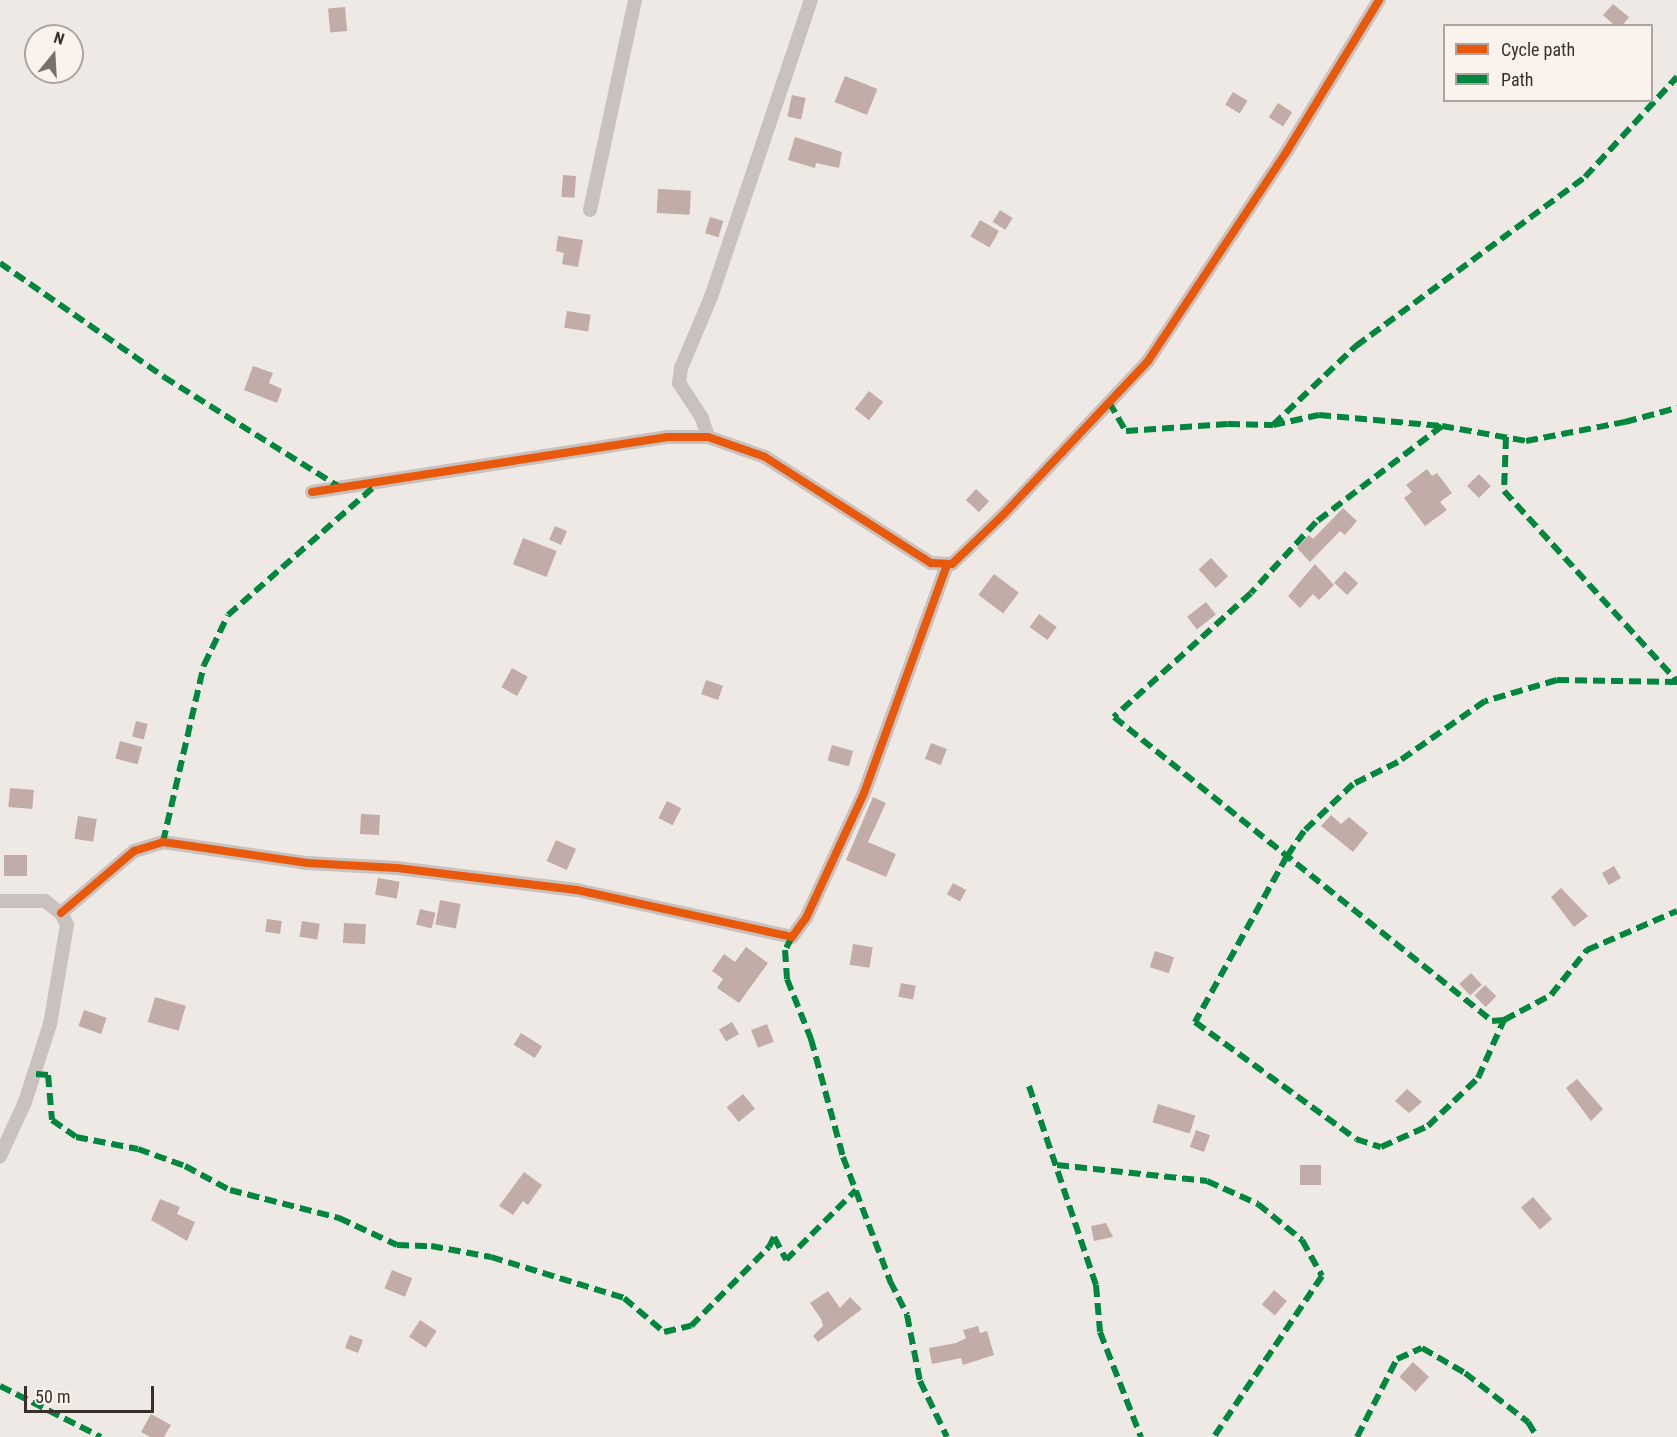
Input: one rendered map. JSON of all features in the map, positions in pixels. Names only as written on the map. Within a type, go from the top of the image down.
[{"type":"street","points":[[590,210],[635,0]]},
{"type":"street","points":[[708,436],[702,418],[679,383],[681,368],[711,297],[811,0]]},
{"type":"street","points":[[62,913],[134,851],[163,842],[308,863],[397,868],[577,890],[794,936],[806,918],[864,793],[947,565],[965,554],[1148,361],[1287,151],[1379,0]]},
{"type":"street","points":[[312,492],[668,437],[708,436],[765,457],[920,557],[947,565]]},
{"type":"street","points":[[0,902],[41,900],[62,913],[67,925],[50,1024],[26,1102],[0,1156]]},
{"type":"building","points":[[1613,4],[1629,17],[1624,24],[1613,24],[1603,15]]},
{"type":"building","points":[[345,7],[347,31],[330,32],[328,8]]},
{"type":"building","points":[[845,76],[877,89],[867,115],[835,102]]},
{"type":"building","points":[[1233,92],[1248,101],[1240,114],[1225,105]]},
{"type":"building","points":[[792,95],[806,98],[801,119],[787,117]]},
{"type":"building","points":[[1278,103],[1292,112],[1283,127],[1269,117]]},
{"type":"building","points":[[795,137],[842,152],[839,168],[816,163],[815,168],[788,160]]},
{"type":"building","points":[[563,175],[576,176],[574,198],[561,197]]},
{"type":"building","points":[[658,189],[691,191],[690,215],[657,213]]},
{"type":"building","points":[[1000,210],[1013,218],[1005,230],[993,222]]},
{"type":"building","points":[[710,217],[723,221],[718,237],[705,233]]},
{"type":"building","points":[[980,220],[999,231],[990,247],[970,236]]},
{"type":"building","points":[[558,236],[583,240],[578,267],[562,264],[564,253],[556,251]]},
{"type":"building","points":[[567,311],[591,315],[588,332],[564,328]]},
{"type":"building","points":[[253,366],[273,373],[269,383],[282,389],[277,403],[244,390]]},
{"type":"building","points":[[869,391],[883,402],[869,420],[855,409]]},
{"type":"building","points":[[1427,469],[1432,476],[1437,473],[1452,493],[1440,502],[1447,510],[1425,526],[1404,498],[1412,492],[1406,485]]},
{"type":"building","points":[[1479,474],[1491,486],[1479,498],[1467,486]]},
{"type":"building","points":[[976,489],[989,501],[979,512],[966,500]]},
{"type":"building","points":[[1343,508],[1357,521],[1345,535],[1340,531],[1310,562],[1297,548],[1309,535],[1313,539]]},
{"type":"building","points":[[555,526],[567,531],[561,545],[549,540]]},
{"type":"building","points":[[523,538],[557,551],[547,577],[513,564]]},
{"type":"building","points":[[1211,558],[1228,576],[1216,588],[1199,570]]},
{"type":"building","points":[[1315,564],[1334,585],[1319,600],[1313,594],[1300,608],[1288,596]]},
{"type":"building","points":[[1345,571],[1358,583],[1347,595],[1334,583]]},
{"type":"building","points":[[994,574],[1019,593],[1003,613],[978,595]]},
{"type":"building","points":[[1206,602],[1216,615],[1197,629],[1187,617]]},
{"type":"building","points":[[1039,614],[1057,627],[1047,640],[1030,627]]},
{"type":"building","points":[[512,668],[528,677],[517,696],[501,687]]},
{"type":"building","points":[[706,680],[723,686],[718,700],[701,694]]},
{"type":"building","points":[[136,721],[148,724],[144,739],[132,737]]},
{"type":"building","points":[[120,741],[142,747],[138,764],[115,758]]},
{"type":"building","points":[[931,743],[947,749],[941,765],[925,759]]},
{"type":"building","points":[[832,745],[853,751],[849,766],[828,760]]},
{"type":"building","points":[[10,788],[34,790],[32,809],[8,807]]},
{"type":"building","points":[[873,797],[886,803],[868,842],[896,854],[886,877],[846,860]]},
{"type":"building","points":[[667,801],[681,808],[673,825],[658,818]]},
{"type":"building","points":[[361,814],[380,815],[379,835],[360,834]]},
{"type":"building","points":[[1331,815],[1341,824],[1349,817],[1368,833],[1353,852],[1321,826]]},
{"type":"building","points":[[78,816],[97,819],[93,842],[74,839]]},
{"type":"building","points":[[556,840],[576,849],[567,870],[547,861]]},
{"type":"building","points":[[4,855],[27,855],[27,876],[4,876]]},
{"type":"building","points":[[1614,866],[1621,878],[1609,885],[1602,873]]},
{"type":"building","points":[[378,878],[400,882],[397,899],[375,895]]},
{"type":"building","points":[[953,883],[966,890],[960,902],[947,894]]},
{"type":"building","points":[[1561,888],[1588,916],[1574,927],[1551,897]]},
{"type":"building","points":[[440,900],[461,904],[456,929],[435,925]]},
{"type":"building","points":[[420,909],[436,913],[432,928],[416,925]]},
{"type":"building","points":[[267,919],[282,921],[280,934],[265,932]]},
{"type":"building","points":[[302,921],[320,924],[317,940],[299,937]]},
{"type":"building","points":[[344,923],[366,924],[365,944],[343,943]]},
{"type":"building","points":[[853,944],[873,947],[869,968],[850,965]]},
{"type":"building","points":[[746,947],[768,963],[739,1003],[717,988],[723,979],[712,971],[724,954],[735,962]]},
{"type":"building","points":[[1155,951],[1174,957],[1169,973],[1150,967]]},
{"type":"building","points":[[1471,973],[1482,985],[1470,996],[1459,984]]},
{"type":"building","points":[[901,983],[916,986],[913,1000],[898,997]]},
{"type":"building","points":[[1485,985],[1496,996],[1486,1007],[1474,996]]},
{"type":"building","points":[[155,997],[186,1006],[179,1031],[148,1022]]},
{"type":"building","points":[[84,1010],[107,1018],[101,1034],[78,1026]]},
{"type":"building","points":[[732,1022],[739,1034],[726,1042],[719,1030]]},
{"type":"building","points":[[767,1024],[774,1042],[758,1048],[751,1030]]},
{"type":"building","points":[[521,1033],[542,1046],[535,1058],[514,1045]]},
{"type":"building","points":[[1577,1079],[1603,1109],[1591,1121],[1566,1088]]},
{"type":"building","points":[[1407,1089],[1422,1102],[1409,1113],[1395,1101]]},
{"type":"building","points":[[743,1094],[755,1109],[739,1122],[727,1107]]},
{"type":"building","points":[[1158,1104],[1195,1115],[1190,1134],[1152,1122]]},
{"type":"building","points":[[1196,1130],[1210,1135],[1204,1152],[1190,1147]]},
{"type":"building","points":[[1300,1165],[1321,1165],[1321,1185],[1300,1185]]},
{"type":"building","points":[[524,1172],[542,1185],[528,1205],[523,1201],[513,1215],[499,1206]]},
{"type":"building","points":[[1533,1197],[1552,1219],[1540,1229],[1521,1207]]},
{"type":"building","points":[[160,1199],[180,1207],[177,1214],[195,1222],[187,1241],[151,1220]]},
{"type":"building","points":[[1106,1223],[1113,1237],[1094,1241],[1091,1226]]},
{"type":"building","points":[[392,1270],[412,1278],[405,1297],[385,1289]]},
{"type":"building","points":[[1274,1290],[1287,1301],[1275,1315],[1262,1305]]},
{"type":"building","points":[[828,1291],[840,1308],[850,1297],[862,1309],[818,1342],[813,1336],[823,1326],[810,1303]]},
{"type":"building","points":[[420,1320],[437,1331],[426,1348],[409,1337]]},
{"type":"building","points":[[978,1326],[980,1333],[987,1331],[994,1355],[963,1365],[961,1358],[932,1364],[929,1348],[956,1343],[966,1338],[963,1330]]},
{"type":"building","points":[[350,1335],[363,1340],[358,1353],[345,1348]]},
{"type":"building","points":[[1413,1362],[1429,1377],[1415,1392],[1399,1377]]},
{"type":"building","points":[[151,1414],[171,1425],[164,1437],[150,1437],[141,1432]]},
{"type":"marked path","points":[[1273,425],[1356,346],[1585,177],[1677,77]]},
{"type":"marked path","points":[[0,263],[164,377],[341,488]]},
{"type":"marked path","points":[[1109,402],[1126,431],[1228,424],[1273,425],[1319,415],[1442,426],[1526,441],[1625,422],[1677,408]]},
{"type":"marked path","points":[[1442,426],[1316,522],[1251,593],[1114,717],[1492,1021],[1504,1020]]},
{"type":"marked path","points":[[1506,437],[1504,491],[1677,681]]},
{"type":"marked path","points":[[163,842],[204,665],[228,615],[376,485]]},
{"type":"marked path","points":[[1677,682],[1557,680],[1485,701],[1398,762],[1353,784],[1304,831],[1287,856],[1195,1022],[1356,1139],[1381,1147],[1428,1126],[1478,1078],[1504,1020],[1551,995],[1587,950],[1677,911]]},
{"type":"marked path","points":[[792,937],[785,950],[787,979],[811,1039],[843,1157],[890,1281],[907,1315],[920,1381],[947,1437]]},
{"type":"marked path","points":[[36,1074],[48,1075],[52,1120],[76,1137],[138,1149],[185,1166],[230,1190],[339,1218],[397,1245],[431,1246],[491,1257],[624,1298],[664,1332],[691,1326],[769,1247],[774,1237],[786,1260],[856,1190]]},
{"type":"marked path","points":[[1029,1086],[1096,1285],[1100,1332],[1141,1437]]},
{"type":"marked path","points":[[1057,1165],[1207,1181],[1258,1204],[1302,1240],[1322,1276],[1214,1437]]},
{"type":"marked path","points":[[1357,1437],[1397,1359],[1422,1348],[1465,1373],[1528,1422],[1537,1437]]},
{"type":"marked path","points":[[0,1386],[101,1437]]},
{"type":"cycle path","points":[[312,492],[668,437],[708,437],[765,457],[931,563],[952,564],[1003,515],[1148,361],[1287,151],[1379,0]]},
{"type":"cycle path","points":[[61,913],[134,851],[163,842],[307,863],[397,868],[577,890],[792,937],[806,918],[864,793],[947,565]]}]
